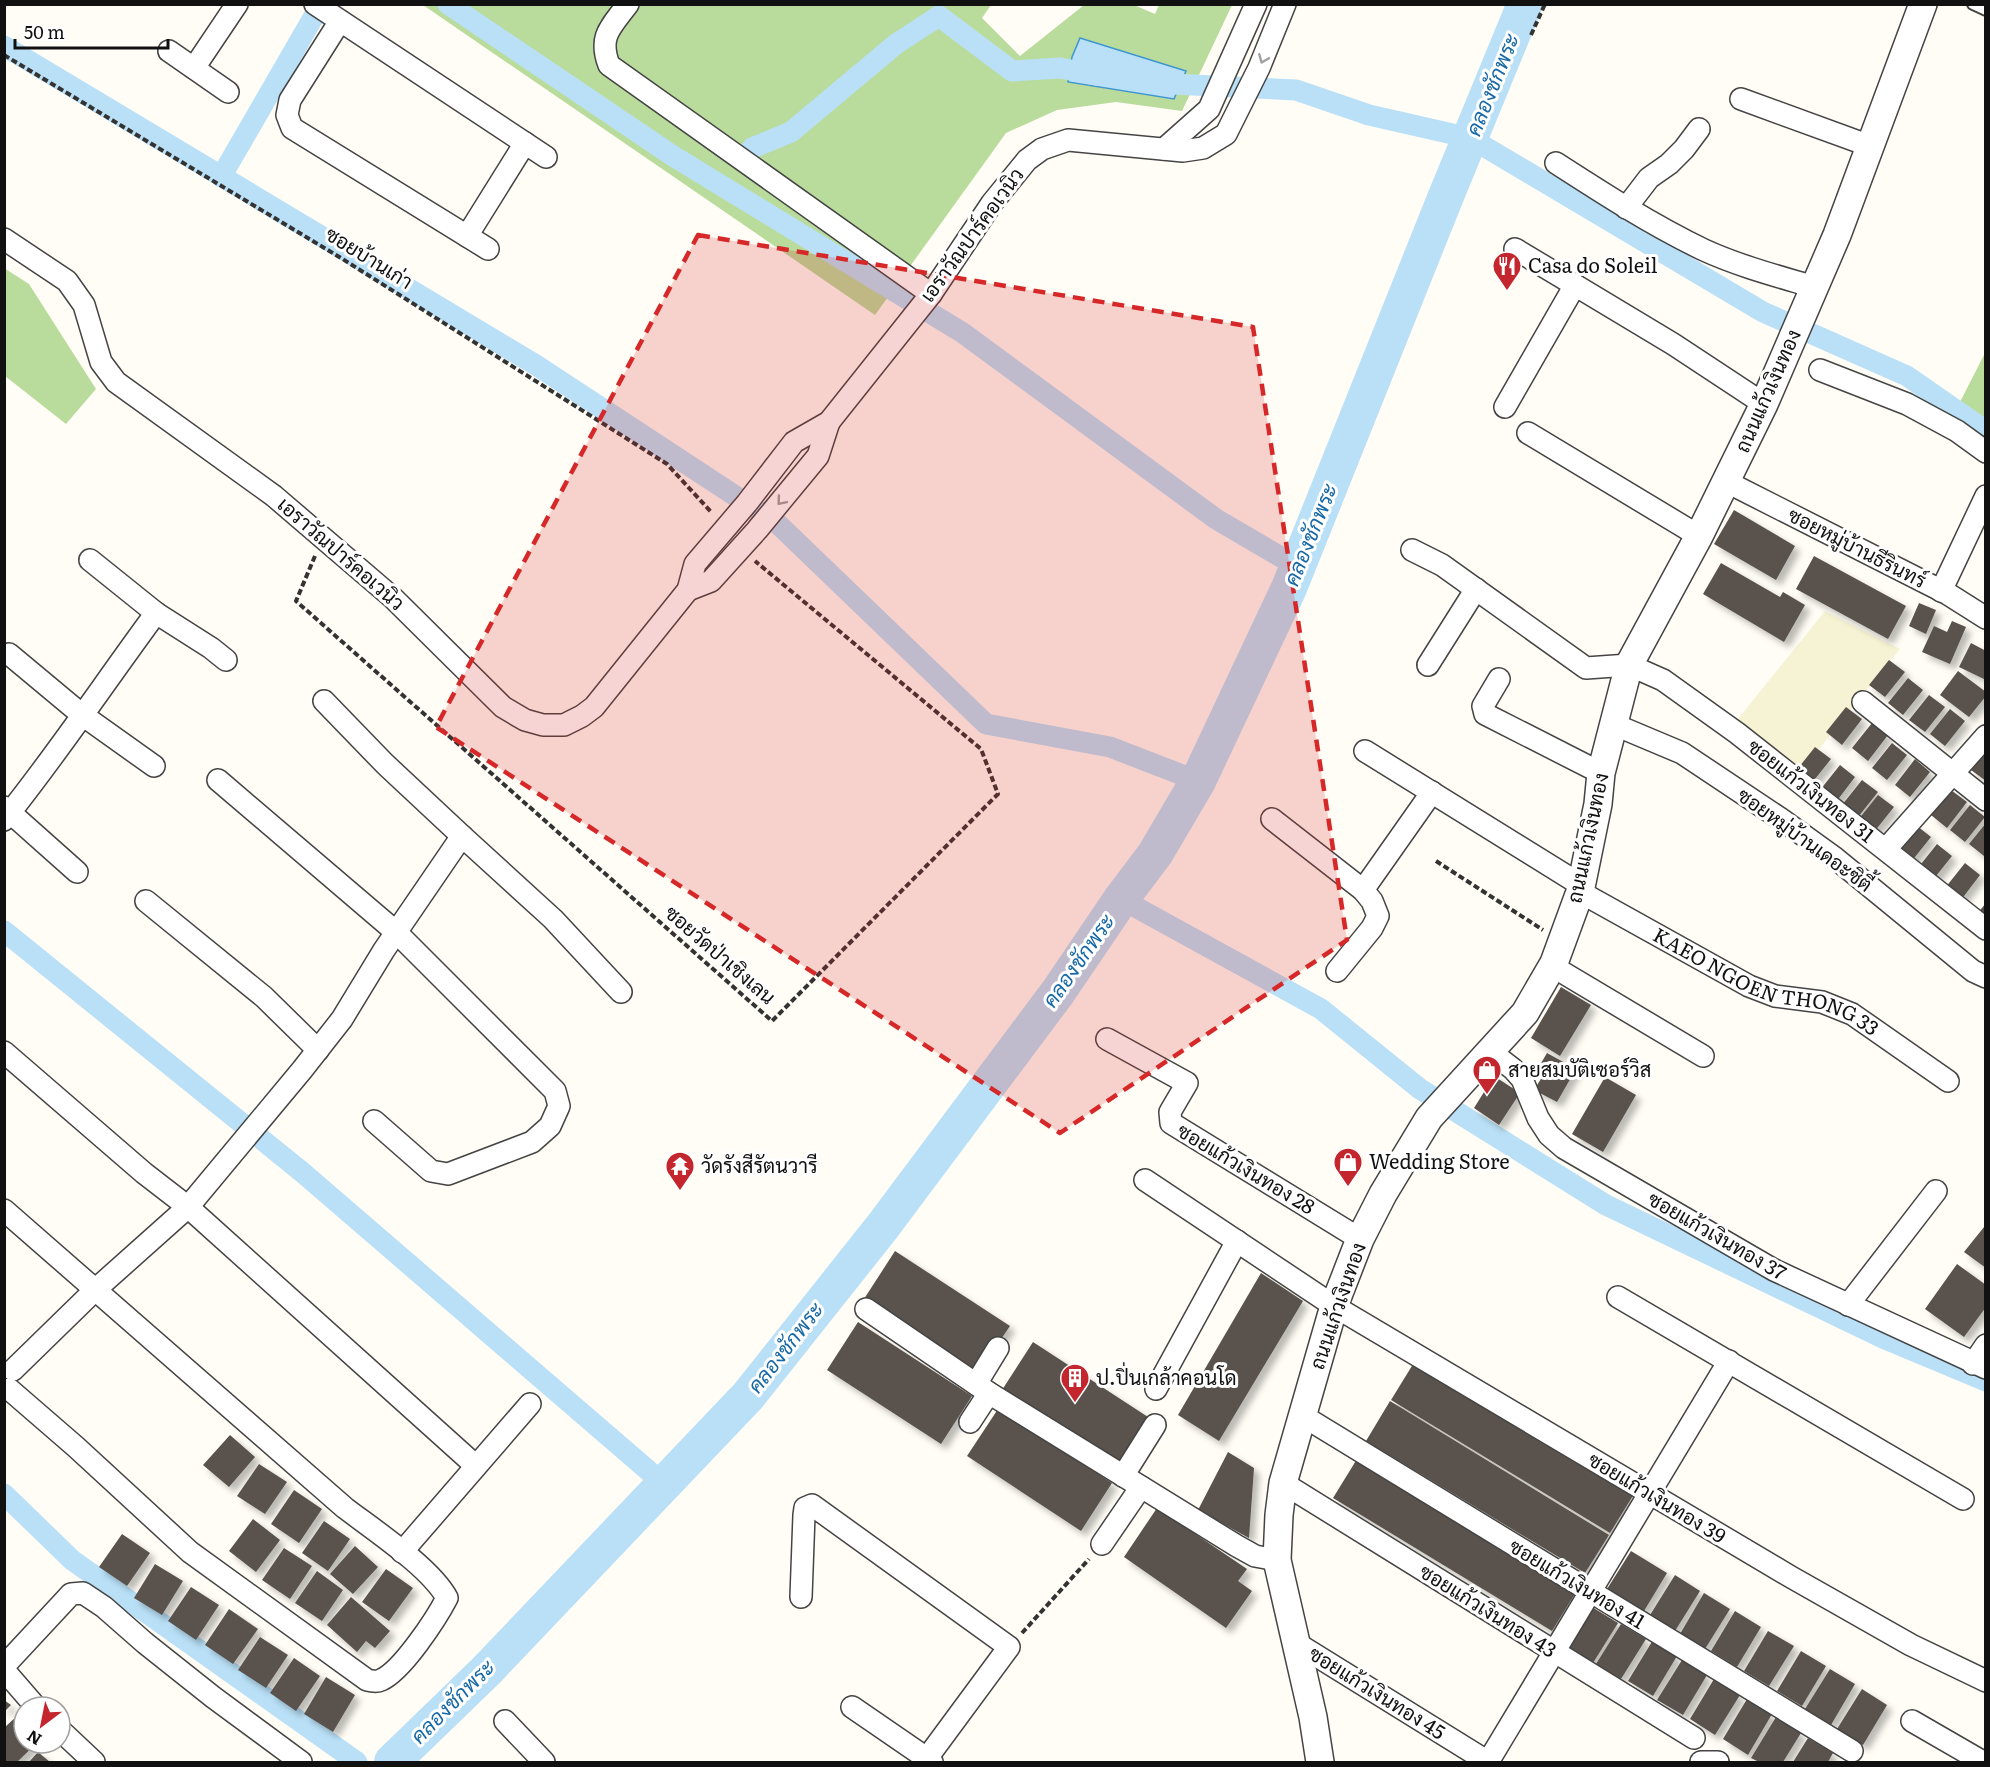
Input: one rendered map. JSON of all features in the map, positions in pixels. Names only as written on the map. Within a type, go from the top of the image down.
[{"type":"street","points":[[194,68],[237,4]]},
{"type":"street","points":[[628,4],[607,34],[604,50],[609,65],[931,294]]},
{"type":"street","points":[[1164,149],[1209,109],[1256,4]]},
{"type":"street","name":"ถนนแก้วเงินทอง","points":[[1320,1762],[1315,1726],[1278,1560],[1279,1515],[1283,1483],[1334,1306],[1360,1239],[1383,1194],[1429,1118],[1525,1013],[1557,954],[1580,888],[1598,804],[1601,773],[1629,666],[1727,482],[1789,348],[1837,235],[1923,4]]},
{"type":"street","name":"เอราวัณปาร์คอเวนิว","points":[[688,590],[711,581],[818,456],[829,422],[931,294],[992,203],[1027,160],[1042,149],[1068,140],[1184,151],[1203,148],[1226,134],[1259,68],[1285,5]]},
{"type":"street","points":[[488,249],[292,128],[287,115],[290,100],[327,12],[546,158]]},
{"type":"street","points":[[169,51],[228,92]]},
{"type":"street","points":[[1741,99],[1870,146]]},
{"type":"street","points":[[1626,208],[1649,178],[1676,156],[1700,129]]},
{"type":"street","points":[[467,236],[525,143]]},
{"type":"street","points":[[1556,163],[1626,208],[1705,250],[1759,271],[1810,295]]},
{"type":"street","name":"เอราวัณปาร์คอเวนิว","points":[[4,238],[67,281],[84,305],[101,362],[116,382],[274,496],[393,598],[502,706],[525,720],[543,725],[564,725],[582,716],[594,706],[688,590],[695,564],[747,503],[794,442],[829,422]]},
{"type":"street","points":[[1515,249],[1673,344],[1764,404]]},
{"type":"street","points":[[1505,407],[1575,285]]},
{"type":"street","points":[[1820,370],[1907,404],[1957,430],[1986,452]]},
{"type":"street","points":[[1528,433],[1699,536]]},
{"type":"street","name":"ซอยหมู่บ้านธีรินทร์","points":[[1727,482],[1941,591],[1986,618]]},
{"type":"street","points":[[1941,591],[1986,496]]},
{"type":"street","points":[[1412,550],[1442,565],[1586,668],[1629,666]]},
{"type":"street","points":[[90,561],[156,613],[226,660]]},
{"type":"street","points":[[1428,665],[1476,589]]},
{"type":"street","points":[[77,872],[7,813],[61,747],[81,714],[156,613]]},
{"type":"street","points":[[9,654],[81,714],[154,765]]},
{"type":"street","name":"ซอยแก้วเงินทอง 31","points":[[1629,666],[1663,680],[1737,733],[1986,929]]},
{"type":"street","points":[[1499,679],[1483,706],[1485,714],[1601,773]]},
{"type":"street","points":[[324,700],[385,764],[553,919],[621,992]]},
{"type":"street","points":[[1863,702],[1986,800]]},
{"type":"street","name":"ซอยหมู่บ้านเดอะซิตี้","points":[[1613,724],[1682,753],[1781,819],[1835,858],[1973,971],[1986,977]]},
{"type":"street","points":[[1886,849],[1986,736]]},
{"type":"street","name":"KAEO NGOEN THONG 33","points":[[1365,750],[1580,888],[1749,986],[1775,996],[1822,1002],[1852,1014],[1948,1082]]},
{"type":"street","points":[[218,780],[396,932],[555,1091],[559,1106],[550,1126],[532,1142],[448,1174],[431,1171],[374,1121]]},
{"type":"street","points":[[1363,890],[1431,792]]},
{"type":"street","points":[[1272,819],[1363,890],[1372,901],[1378,916],[1372,928],[1337,971]]},
{"type":"street","points":[[4,1210],[95,1290],[223,1399],[345,1508],[402,1552],[440,1586],[447,1598],[437,1618],[398,1666],[382,1680],[375,1682],[367,1680],[190,1552],[76,1447],[8,1378],[95,1290],[188,1207],[342,1019],[396,932],[462,836]]},
{"type":"street","points":[[146,901],[264,998],[318,1050]]},
{"type":"street","points":[[1557,954],[1703,1056]]},
{"type":"street","name":"ซอยแก้วเงินทอง 28","points":[[1107,1039],[1187,1083],[1170,1112],[1171,1123],[1360,1239]]},
{"type":"street","points":[[4,1052],[144,1173],[188,1207],[476,1466]]},
{"type":"street","name":"ซอยแก้วเงินทอง 37","points":[[1491,1052],[1522,1079],[1538,1118],[1549,1135],[1564,1148],[1774,1270],[1979,1366]]},
{"type":"street","name":"ซอยแก้วเงินทอง 39","points":[[1145,1180],[1334,1306],[1911,1645],[1986,1682]]},
{"type":"street","points":[[1848,1305],[1936,1191]]},
{"type":"street","points":[[1156,1389],[1237,1241]]},
{"type":"street","points":[[1618,1297],[1963,1499]]},
{"type":"street","points":[[866,1309],[982,1388],[1132,1482],[1255,1556],[1278,1560]]},
{"type":"street","points":[[1979,1366],[1986,1345]]},
{"type":"street","points":[[970,1422],[998,1348]]},
{"type":"street","points":[[1488,1762],[1729,1362]]},
{"type":"street","points":[[402,1552],[530,1404]]},
{"type":"street","name":"ซอยแก้วเงินทอง 41","points":[[1303,1416],[1852,1751]]},
{"type":"street","points":[[1102,1544],[1132,1482],[1155,1425]]},
{"type":"street","name":"ซอยแก้วเงินทอง 43","points":[[1283,1483],[1694,1738]]},
{"type":"street","points":[[801,1597],[804,1515],[805,1508],[812,1505],[1009,1647],[930,1754],[931,1762]]},
{"type":"street","points":[[26,1695],[4,1668],[71,1594],[83,1593],[104,1607],[213,1697],[301,1762]]},
{"type":"street","name":"ซอยแก้วเงินทอง 45","points":[[1296,1643],[1488,1762]]},
{"type":"street","points":[[852,1707],[931,1762]]},
{"type":"street","points":[[506,1721],[544,1762]]},
{"type":"street","points":[[1912,1721],[1983,1762]]},
{"type":"street","points":[[72,1741],[94,1762]]},
{"type":"street","points":[[1701,1762],[1718,1762]]},
{"type":"lane","points":[[1973,4],[1986,10]]},
{"type":"path","points":[[1532,35],[1545,4]]},
{"type":"path","name":"ซอยบ้านเก่า","points":[[4,55],[341,258],[668,464],[704,504]]},
{"type":"path","name":"ซอยวัดป่าเชิงเลน","points":[[322,539],[296,601],[772,1021],[998,794],[981,749],[769,573]]},
{"type":"path","points":[[1436,861],[1557,954]]},
{"type":"path","points":[[1009,1647],[1102,1544]]},
{"type":"highlighted area","points":[[698,235],[1253,327],[1347,940],[1060,1133],[436,727]]},
{"type":"shaded area","points":[[1825,611],[1900,649],[1802,770],[1737,720]]},
{"type":"green space","points":[[423,5],[991,5],[982,18],[1020,56],[1084,5],[1134,5],[1155,14],[1159,5],[1232,5],[1182,111],[1116,102],[1057,110],[1006,133],[875,315]]},
{"type":"green space","points":[[4,268],[29,284],[96,389],[66,424],[5,376]]},
{"type":"green space","points":[[1985,353],[1985,423],[1959,404]]},
{"type":"water","points":[[1080,38],[1186,71],[1174,99],[1068,82],[1072,57]]},
{"type":"building","points":[[1734,510],[1795,546],[1776,580],[1714,544]]},
{"type":"building","points":[[1814,556],[1906,606],[1888,639],[1796,589]]},
{"type":"building","points":[[1721,563],[1780,597],[1783,592],[1805,605],[1784,642],[1703,594]]},
{"type":"building","points":[[1919,603],[1936,610],[1926,634],[1909,626]]},
{"type":"building","points":[[1952,621],[1966,627],[1950,664],[1922,652],[1934,626],[1947,632]]},
{"type":"building","points":[[1971,643],[1986,651],[1986,680],[1959,667]]},
{"type":"building","points":[[1889,660],[1905,672],[1885,697],[1869,685]]},
{"type":"building","points":[[1958,671],[1986,692],[1986,696],[1969,717],[1940,695]]},
{"type":"building","points":[[1908,678],[1923,690],[1903,715],[1888,703]]},
{"type":"building","points":[[1929,695],[1945,707],[1925,732],[1909,720]]},
{"type":"building","points":[[1846,707],[1862,719],[1842,745],[1826,732]]},
{"type":"building","points":[[1950,709],[1965,721],[1945,746],[1930,734]]},
{"type":"building","points":[[1872,723],[1888,735],[1868,761],[1852,748]]},
{"type":"building","points":[[1892,743],[1907,755],[1887,780],[1872,768]]},
{"type":"building","points":[[1815,747],[1831,759],[1811,784],[1795,772]]},
{"type":"building","points":[[1986,751],[1986,781],[1971,770]]},
{"type":"building","points":[[1915,759],[1930,772],[1910,797],[1895,785]]},
{"type":"building","points":[[1840,765],[1855,777],[1836,802],[1820,790]]},
{"type":"building","points":[[1862,780],[1878,792],[1858,817],[1842,805]]},
{"type":"building","points":[[1951,790],[1967,802],[1947,828],[1931,815]]},
{"type":"building","points":[[1878,795],[1894,807],[1874,832],[1858,820]]},
{"type":"building","points":[[1970,805],[1985,817],[1965,842],[1950,830]]},
{"type":"building","points":[[1986,823],[1986,854],[1984,856],[1969,844]]},
{"type":"building","points":[[1916,825],[1931,837],[1911,862],[1896,850]]},
{"type":"building","points":[[1937,844],[1952,856],[1932,881],[1917,869]]},
{"type":"building","points":[[1965,863],[1980,875],[1961,900],[1945,888]]},
{"type":"building","points":[[1986,903],[1986,920],[1977,914]]},
{"type":"building","points":[[1561,987],[1591,1005],[1560,1056],[1531,1038]]},
{"type":"building","points":[[1547,1053],[1576,1069],[1557,1102],[1534,1090],[1544,1074],[1537,1070]]},
{"type":"building","points":[[1494,1076],[1520,1093],[1499,1125],[1474,1108]]},
{"type":"building","points":[[1605,1077],[1636,1095],[1603,1152],[1572,1134]]},
{"type":"building","points":[[1984,1227],[1986,1228],[1986,1268],[1964,1252]]},
{"type":"building","points":[[895,1251],[1010,1326],[978,1373],[864,1299]]},
{"type":"building","points":[[1957,1264],[1986,1285],[1986,1307],[1964,1337],[1925,1309]]},
{"type":"building","points":[[1261,1273],[1303,1301],[1219,1441],[1178,1415]]},
{"type":"building","points":[[858,1322],[972,1396],[941,1444],[827,1370]]},
{"type":"building","name":"ป.ปิ่นเกล้าคอนโด","points":[[1033,1342],[1148,1417],[1117,1464],[1002,1390]]},
{"type":"building","points":[[1415,1361],[1634,1494],[1610,1533],[1391,1400]]},
{"type":"building","points":[[1390,1401],[1609,1535],[1585,1573],[1366,1441]]},
{"type":"building","points":[[998,1409],[1112,1483],[1081,1531],[967,1456]]},
{"type":"building","points":[[230,1435],[255,1457],[229,1487],[203,1465]]},
{"type":"building","points":[[1228,1452],[1254,1468],[1249,1538],[1198,1510]]},
{"type":"building","points":[[1357,1459],[1576,1592],[1552,1631],[1333,1498]]},
{"type":"building","points":[[259,1464],[287,1482],[265,1514],[237,1496]]},
{"type":"building","points":[[294,1490],[322,1509],[299,1543],[271,1524]]},
{"type":"building","points":[[1157,1508],[1247,1569],[1238,1581],[1252,1591],[1226,1628],[1124,1557]]},
{"type":"building","points":[[253,1519],[280,1540],[256,1572],[229,1551]]},
{"type":"building","points":[[324,1521],[350,1539],[328,1571],[302,1553]]},
{"type":"building","points":[[122,1534],[150,1553],[127,1586],[99,1567]]},
{"type":"building","points":[[355,1546],[378,1567],[353,1594],[330,1574]]},
{"type":"building","points":[[284,1548],[312,1566],[290,1599],[262,1580]]},
{"type":"building","points":[[1631,1551],[1667,1573],[1644,1611],[1607,1589]]},
{"type":"building","points":[[155,1564],[183,1581],[162,1615],[134,1598]]},
{"type":"building","points":[[386,1569],[413,1588],[389,1621],[362,1602]]},
{"type":"building","points":[[317,1571],[343,1590],[322,1621],[295,1603]]},
{"type":"building","points":[[1675,1575],[1700,1591],[1675,1631],[1650,1615]]},
{"type":"building","points":[[191,1587],[219,1605],[196,1640],[168,1621]]},
{"type":"building","points":[[1704,1593],[1730,1609],[1705,1649],[1680,1634]]},
{"type":"building","points":[[351,1597],[390,1631],[375,1648],[366,1641],[357,1652],[327,1625]]},
{"type":"building","points":[[1592,1607],[1618,1623],[1593,1663],[1568,1648]]},
{"type":"building","points":[[229,1609],[258,1629],[233,1664],[205,1645]]},
{"type":"building","points":[[1735,1611],[1761,1627],[1737,1667],[1711,1651]]},
{"type":"building","points":[[1621,1624],[1646,1639],[1621,1679],[1596,1664]]},
{"type":"building","points":[[1768,1631],[1794,1646],[1769,1686],[1744,1671]]},
{"type":"building","points":[[260,1637],[288,1655],[266,1688],[238,1670]]},
{"type":"building","points":[[1653,1640],[1677,1656],[1653,1696],[1628,1681]]},
{"type":"building","points":[[1801,1651],[1826,1666],[1802,1706],[1777,1691]]},
{"type":"building","points":[[294,1658],[320,1676],[296,1711],[270,1693]]},
{"type":"building","points":[[1682,1660],[1707,1675],[1683,1715],[1657,1700]]},
{"type":"building","points":[[1830,1669],[1855,1684],[1831,1725],[1805,1709]]},
{"type":"building","points":[[326,1677],[355,1695],[333,1732],[304,1714]]},
{"type":"building","points":[[1714,1679],[1740,1695],[1715,1735],[1690,1719]]},
{"type":"building","points":[[1862,1689],[1887,1705],[1863,1745],[1837,1729]]},
{"type":"building","points":[[1747,1699],[1772,1714],[1748,1755],[1723,1739]]},
{"type":"building","points":[[4,1700],[11,1705],[4,1712]]},
{"type":"building","points":[[1776,1717],[1801,1733],[1783,1762],[1759,1762],[1751,1758]]},
{"type":"building","points":[[12,1721],[12,1755],[24,1755],[17,1762],[4,1762],[4,1728]]},
{"type":"building","points":[[1808,1738],[1833,1753],[1828,1762],[1793,1762]]},
{"type":"building","points":[[35,1755],[42,1755],[50,1762],[29,1762]]},
{"type":"waterway","points":[[221,177],[321,4]]},
{"type":"waterway","points":[[448,4],[673,156],[963,333],[1216,519],[1298,567]]},
{"type":"waterway","name":"คลองชักพระ","points":[[392,1762],[487,1670],[748,1396],[883,1226],[1058,992],[1121,899],[1155,854],[1198,781],[1289,588],[1525,4]]},
{"type":"waterway","points":[[752,148],[791,132],[896,44],[939,16],[1012,71],[1060,68],[1096,75]]},
{"type":"waterway","points":[[4,46],[536,365],[778,524],[986,724],[1110,747],[1198,781]]},
{"type":"waterway","points":[[1151,83],[1296,90],[1369,115],[1470,138],[1763,312],[1907,376],[1986,431]]},
{"type":"waterway","points":[[1121,899],[1321,1009],[1420,1089],[1606,1205],[1883,1338],[1986,1381]]},
{"type":"waterway","points":[[4,931],[302,1172],[664,1484]]},
{"type":"waterway","points":[[4,1494],[72,1560],[357,1762]]},
{"type":"place","name":"Casa do Soleil","points":[[1507,292]]},
{"type":"place","name":"สายสมบัติเซอร์วิส","points":[[1487,1096]]},
{"type":"place","name":"Wedding Store","points":[[1348,1188]]},
{"type":"place","name":"วัดรังสีรัตนวารี","points":[[680,1192]]},
{"type":"place","name":"ป.ปิ่นเกล้าคอนโด","points":[[1075,1404]]}]
